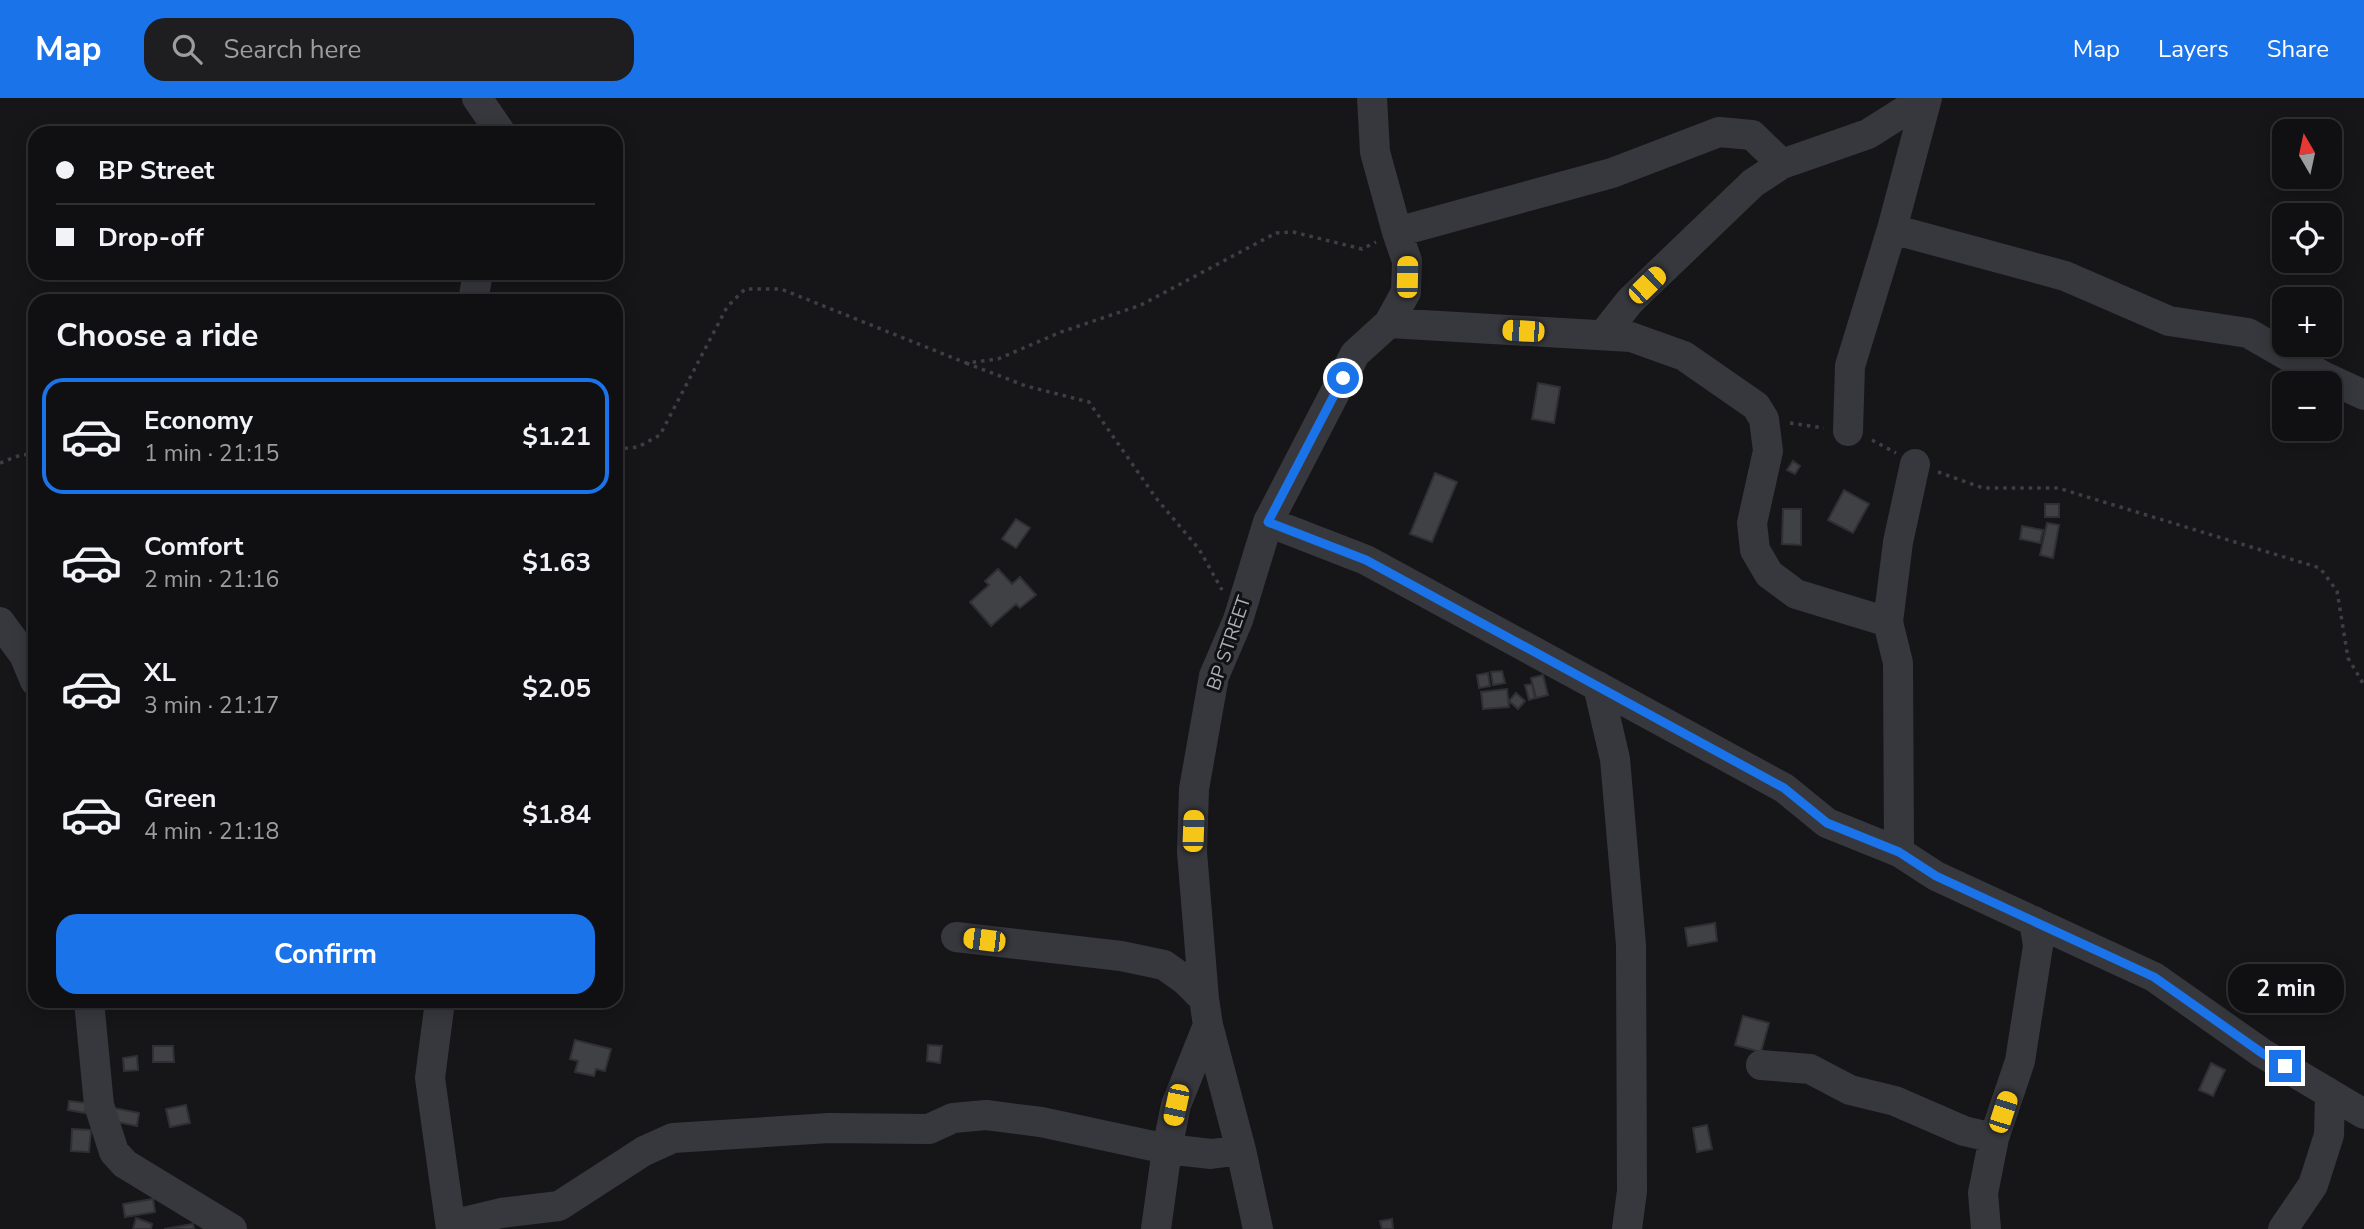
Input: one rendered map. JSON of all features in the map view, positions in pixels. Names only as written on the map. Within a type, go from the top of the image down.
[{"type":"street","points":[[477,98],[496,126]]},
{"type":"street","name":"BP STREET","points":[[1258,1229],[1206,1012],[1192,852],[1194,789],[1214,676],[1238,620],[1268,522],[1355,354],[1389,324],[1406,292],[1407,261],[1375,152],[1372,98]]},
{"type":"street","points":[[1603,335],[1630,301],[1753,183],[1782,164],[1868,134],[1926,98]]},
{"type":"street","points":[[1848,431],[1850,366],[1892,229],[1926,98]]},
{"type":"street","points":[[1397,232],[1612,173],[1719,132],[1752,135],[1782,164]]},
{"type":"street","points":[[1892,229],[2065,276],[2169,321],[2248,333],[2323,376],[2364,395]]},
{"type":"street","points":[[1389,324],[1631,337],[1684,356],[1756,406],[1764,419],[1768,451],[1752,523],[1755,550],[1769,574],[1796,594],[1888,622]]},
{"type":"street","points":[[1899,852],[1898,663],[1888,622],[1898,542],[1915,464]]},
{"type":"street","points":[[1268,522],[1366,560],[1784,788],[1827,823],[1899,852],[1936,876],[2154,977],[2262,1053],[2364,1114]]},
{"type":"street","points":[[0,622],[28,664]]},
{"type":"street","points":[[1598,686],[1615,758],[1631,945],[1632,1191],[1627,1229]]},
{"type":"street","points":[[1986,1229],[1983,1193],[1994,1138],[2020,1060],[2038,946],[2034,921]]},
{"type":"street","points":[[956,937],[1121,957],[1164,965],[1185,979],[1206,1012],[1176,1105],[1156,1229]]},
{"type":"street","points":[[90,1008],[99,1105],[114,1152],[125,1164],[232,1229]]},
{"type":"street","points":[[439,1008],[430,1078],[451,1227],[501,1213],[559,1206],[644,1151],[673,1138],[829,1128],[929,1129],[953,1118],[986,1115],[1041,1122],[1167,1149],[1211,1154],[1241,1150]]},
{"type":"street","points":[[1761,1065],[1810,1069],[1850,1090],[1895,1101],[1964,1131],[1994,1138]]},
{"type":"street","points":[[2283,1229],[2313,1185],[2329,1135],[2330,1094]]},
{"type":"path","points":[[966,362],[998,359],[1061,332],[1141,305],[1276,233],[1293,232],[1362,249],[1397,232]]},
{"type":"path","points":[[623,448],[638,447],[660,435],[727,307],[745,289],[781,289],[1026,386],[1089,402],[1156,498],[1199,548],[1238,620]]},
{"type":"path","points":[[1764,419],[1848,431],[1865,436],[1915,464],[1983,488],[2058,488],[2320,568],[2337,590],[2348,658],[2364,685]]},
{"type":"path","points":[[0,463],[28,454]]},
{"type":"building","points":[[1538,383],[1560,387],[1554,423],[1532,419]]},
{"type":"building","points":[[1793,461],[1800,466],[1795,474],[1787,470]]},
{"type":"building","points":[[1435,473],[1457,482],[1432,542],[1410,534]]},
{"type":"building","points":[[1844,490],[1869,504],[1853,533],[1828,520]]},
{"type":"building","points":[[2045,504],[2059,504],[2059,517],[2045,517]]},
{"type":"building","points":[[1783,509],[1801,509],[1801,545],[1782,544]]},
{"type":"building","points":[[1016,519],[1030,528],[1016,548],[1002,539]]},
{"type":"building","points":[[2047,523],[2059,525],[2053,558],[2040,555]]},
{"type":"building","points":[[2022,526],[2043,530],[2040,543],[2020,539]]},
{"type":"building","points":[[998,569],[1012,584],[1020,577],[1036,595],[1020,608],[1016,604],[991,626],[970,602],[989,585],[985,581]]},
{"type":"building","points":[[1502,671],[1505,683],[1493,685],[1491,672]]},
{"type":"building","points":[[1488,673],[1490,686],[1479,688],[1477,675]]},
{"type":"building","points":[[1543,675],[1548,695],[1536,698],[1531,678]]},
{"type":"building","points":[[1532,684],[1535,698],[1529,700],[1525,685]]},
{"type":"building","points":[[1507,689],[1509,707],[1483,709],[1481,692]]},
{"type":"building","points":[[1516,693],[1525,701],[1518,709],[1509,701]]},
{"type":"building","points":[[1715,923],[1717,941],[1688,946],[1685,928]]},
{"type":"building","points":[[1743,1016],[1769,1023],[1761,1052],[1735,1045]]},
{"type":"building","points":[[575,1040],[611,1049],[605,1071],[596,1069],[594,1076],[575,1072],[578,1061],[570,1059]]},
{"type":"building","points":[[928,1045],[942,1046],[940,1063],[927,1061]]},
{"type":"building","points":[[153,1046],[173,1046],[174,1062],[153,1062]]},
{"type":"building","points":[[137,1056],[138,1070],[124,1071],[123,1058]]},
{"type":"building","points":[[2211,1063],[2225,1070],[2213,1096],[2199,1090]]},
{"type":"building","points":[[69,1101],[87,1103],[85,1113],[68,1110]]},
{"type":"building","points":[[186,1105],[190,1123],[170,1127],[166,1109]]},
{"type":"building","points":[[114,1108],[139,1113],[137,1126],[112,1121]]},
{"type":"building","points":[[1707,1125],[1712,1149],[1697,1152],[1693,1128]]},
{"type":"building","points":[[72,1129],[91,1130],[89,1152],[71,1151]]},
{"type":"building","points":[[153,1199],[155,1212],[125,1217],[123,1204]]},
{"type":"building","points":[[136,1218],[152,1224],[151,1229],[133,1229]]},
{"type":"building","points":[[1392,1219],[1393,1229],[1382,1229],[1380,1221]]},
{"type":"building","points":[[193,1224],[194,1229],[164,1229]]},
{"type":"route","points":[[1343,378],[1268,522],[1366,560],[1784,788],[1827,823],[1899,852],[1936,876],[2154,977],[2262,1053],[2285,1066]]}]
